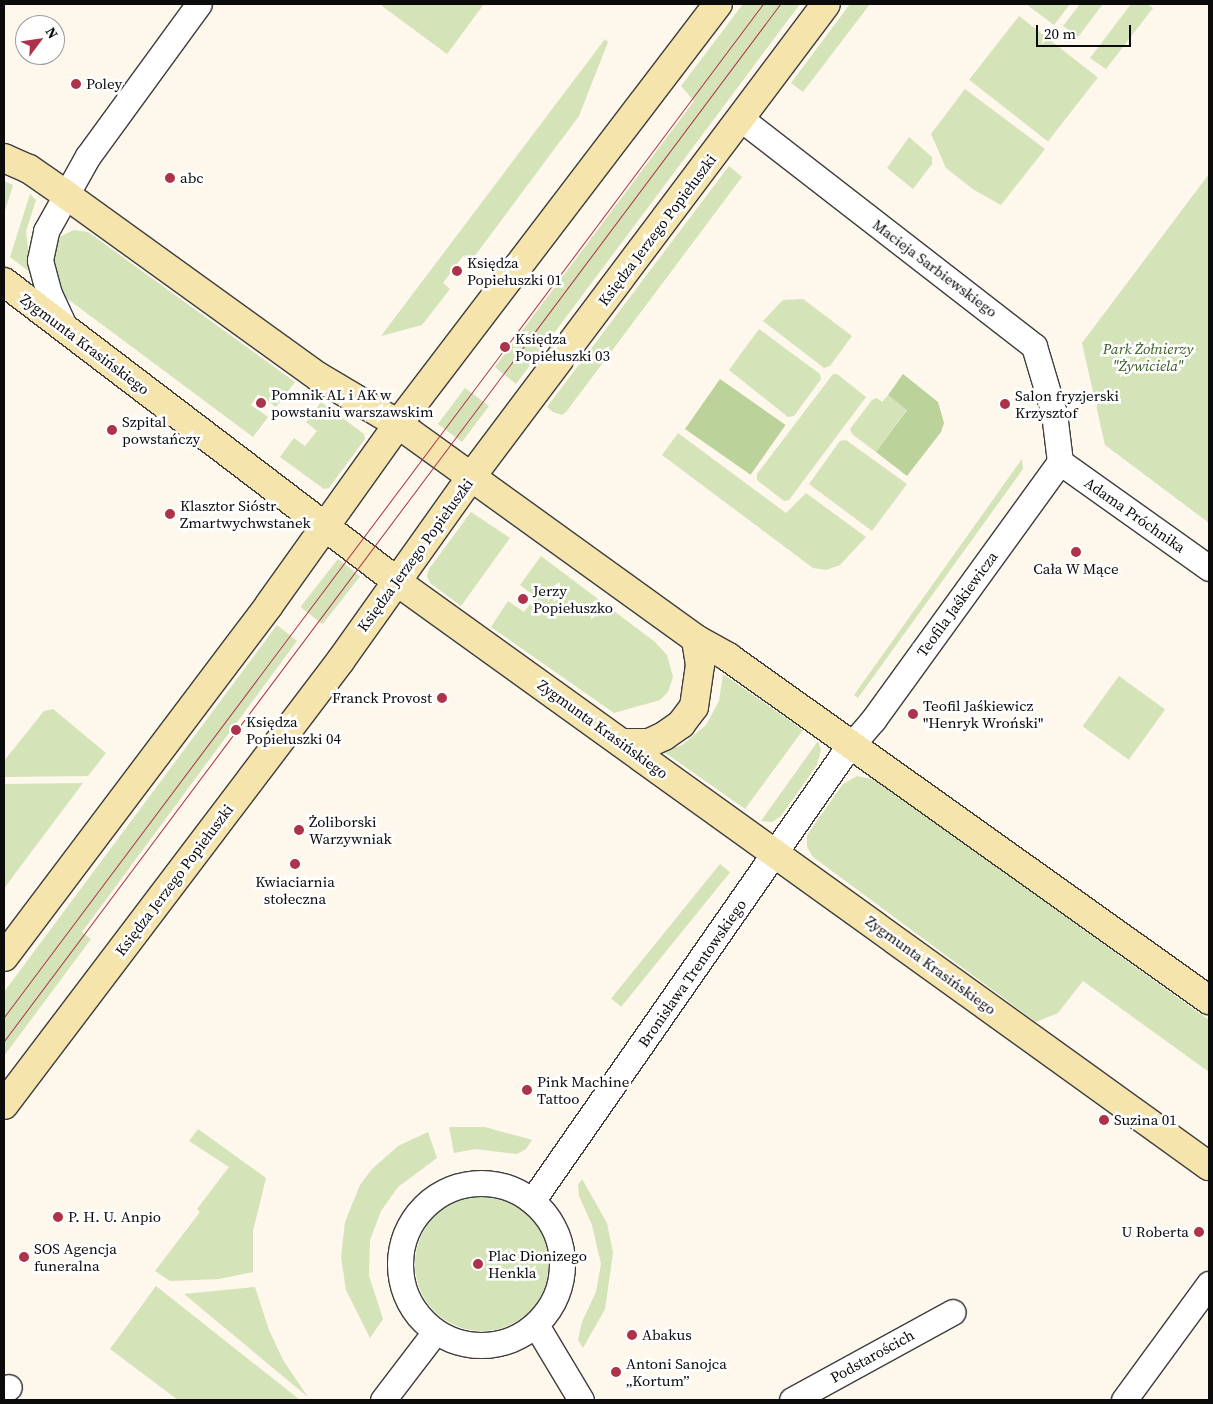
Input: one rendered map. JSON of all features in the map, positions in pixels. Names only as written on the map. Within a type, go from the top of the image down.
[{"type":"street","points":[[64,328],[48,294],[40,260],[46,231],[65,194],[88,156],[199,4]]},
{"type":"street","points":[[4,957],[325,527],[398,424],[718,4]]},
{"type":"street","name":"Księdza Jerzego Popiełuszki","points":[[4,1105],[336,667],[471,477],[826,4]]},
{"type":"street","name":"Macieja Sarbiewskiego","points":[[740,118],[1034,346],[1054,413],[1060,462]]},
{"type":"street","points":[[4,158],[29,169],[65,194],[319,377],[398,424],[696,639],[728,656],[1209,1000]]},
{"type":"street","name":"Zygmunta Krasińskiego","points":[[4,282],[396,581],[1209,1166]]},
{"type":"street","name":"Adama Próchnika","points":[[1060,462],[1209,568]]},
{"type":"street","name":"Teofila Jaśkiewicza","points":[[852,745],[1060,462]]},
{"type":"street","points":[[622,742],[649,743],[664,736],[681,724],[694,707],[700,665],[696,639]]},
{"type":"street","name":"Bronisława Trentowskiego","points":[[532,1201],[852,745]]},
{"type":"street","points":[[478,1182],[507,1186],[532,1201],[550,1222],[561,1248],[562,1276],[553,1303],[536,1325],[518,1337],[498,1344],[476,1346],[454,1342],[435,1332],[414,1312],[401,1285],[399,1256],[407,1228],[424,1204],[449,1188],[478,1182]]},
{"type":"street","points":[[1124,1400],[1209,1284]]},
{"type":"street","name":"Podstarościch","points":[[792,1400],[953,1312]]},
{"type":"street","points":[[536,1325],[581,1400]]},
{"type":"street","points":[[383,1400],[435,1332]]},
{"type":"green space","points":[[383,4],[484,4],[447,54],[382,6]]},
{"type":"green space","points":[[743,4],[800,4],[516,384],[495,367],[694,101],[681,86]]},
{"type":"green space","points":[[850,4],[870,4],[803,92],[791,83]]},
{"type":"green space","points":[[1026,4],[1070,4],[1054,25]]},
{"type":"green space","points":[[1080,4],[1103,4],[1078,37],[1063,26]]},
{"type":"green space","points":[[1131,4],[1147,4],[1153,8],[1106,69],[1090,58]]},
{"type":"green space","points":[[1019,16],[1098,78],[1048,141],[969,80]]},
{"type":"green space","points":[[605,39],[608,42],[579,116],[471,261],[463,256],[443,283],[450,289],[422,325],[381,336]]},
{"type":"green space","points":[[965,89],[1045,149],[1001,205],[974,190],[946,168],[931,134]]},
{"type":"green space","points":[[909,137],[932,157],[932,164],[913,189],[887,168]]},
{"type":"green space","points":[[729,166],[742,177],[566,412],[562,415],[553,412],[547,407]]},
{"type":"green space","name":"Park Żołnierzy \"Żywiciela\"","points":[[1209,174],[1209,523],[1105,445],[1082,343]]},
{"type":"green space","points":[[4,181],[13,185],[4,214]]},
{"type":"green space","points":[[30,194],[36,200],[26,231],[31,273],[10,257]]},
{"type":"green space","points":[[74,230],[88,232],[295,382],[276,407],[258,394],[251,405],[268,417],[253,437],[57,291],[50,264],[57,238]]},
{"type":"green space","points":[[803,299],[852,336],[830,366],[824,368],[763,321],[783,300]]},
{"type":"green space","points":[[759,329],[820,374],[821,379],[794,416],[788,417],[729,370]]},
{"type":"green space","points":[[833,374],[837,374],[866,397],[789,500],[784,501],[757,480],[757,474]]},
{"type":"green space","points":[[903,374],[938,402],[944,423],[941,432],[907,476],[876,452],[907,410],[888,395]]},
{"type":"green space","points":[[720,379],[786,425],[751,475],[685,429]]},
{"type":"green space","points":[[465,388],[489,406],[462,442],[438,424]]},
{"type":"green space","points":[[888,395],[907,409],[876,452],[852,434],[850,429],[872,400],[877,398],[882,402]]},
{"type":"green space","points":[[321,402],[364,434],[365,439],[329,488],[324,489],[280,457],[294,438],[305,446],[317,431],[306,422]]},
{"type":"green space","points":[[678,433],[786,513],[806,493],[866,537],[840,565],[826,570],[813,568],[662,455]]},
{"type":"green space","points":[[846,440],[907,484],[872,531],[809,484],[840,441]]},
{"type":"green space","points":[[1022,459],[1023,469],[858,698],[854,695]]},
{"type":"green space","points":[[471,512],[510,538],[461,606],[430,583],[427,576],[429,569]]},
{"type":"green space","points":[[541,556],[655,642],[667,655],[673,677],[668,692],[660,700],[614,713],[491,627],[508,601],[524,612],[536,597],[520,585]]},
{"type":"green space","points":[[338,559],[360,576],[323,624],[300,607]]},
{"type":"green space","points":[[277,625],[297,641],[82,932],[91,939],[4,1056],[4,992]]},
{"type":"green space","points":[[723,674],[803,730],[745,809],[664,752],[682,745],[706,725],[719,701]]},
{"type":"green space","points":[[1119,676],[1165,710],[1129,760],[1083,726]]},
{"type":"green space","points":[[53,709],[106,753],[88,776],[4,777],[4,761],[44,711]]},
{"type":"green space","points":[[818,741],[821,750],[817,765],[781,816],[772,822],[761,821]]},
{"type":"green space","points":[[857,776],[876,780],[1209,1020],[1209,1072],[1083,981],[1058,1013],[1036,1022],[813,857],[807,847],[807,835],[843,784]]},
{"type":"green space","points":[[83,783],[14,875],[4,889],[4,784]]},
{"type":"green space","points":[[720,864],[730,872],[621,1007],[611,998]]},
{"type":"green space","points":[[449,1127],[485,1127],[532,1140],[526,1149],[517,1154],[475,1149],[454,1153]]},
{"type":"green space","points":[[198,1129],[266,1178],[253,1231],[253,1272],[219,1279],[170,1281],[155,1271],[200,1212],[197,1209],[229,1167],[189,1141]]},
{"type":"green space","points":[[428,1132],[437,1158],[398,1187],[381,1211],[370,1240],[369,1276],[383,1319],[370,1338],[346,1290],[341,1257],[345,1222],[360,1185],[372,1169],[398,1146]]},
{"type":"green space","points":[[582,1179],[607,1223],[613,1253],[605,1309],[583,1348],[578,1340],[582,1322],[596,1292],[601,1264],[592,1225],[579,1196],[578,1185]]},
{"type":"green space","points":[[482,1197],[508,1202],[519,1208],[529,1217],[538,1227],[544,1238],[549,1264],[544,1290],[538,1301],[529,1311],[519,1320],[508,1326],[482,1331],[456,1326],[445,1320],[435,1311],[426,1301],[420,1290],[415,1264],[420,1238],[426,1227],[435,1217],[445,1208],[456,1202]]},
{"type":"green space","points":[[156,1286],[300,1400],[178,1400],[110,1349]]},
{"type":"green space","points":[[255,1287],[269,1330],[283,1360],[308,1397],[184,1294]]},
{"type":"tram line","points":[[4,1017],[763,4]]},
{"type":"tram line","points":[[4,1041],[780,4]]},
{"type":"place","name":"Poley","points":[[76,84]]},
{"type":"place","name":"abc","points":[[170,178]]},
{"type":"place","name":"Księdza Popiełuszki 01","points":[[457,271]]},
{"type":"place","name":"Księdza Popiełuszki 03","points":[[505,347]]},
{"type":"place","name":"Pomnik AL i AK w powstaniu warszawskim","points":[[261,403]]},
{"type":"place","name":"Salon fryzjerski Krzysztof","points":[[1005,404]]},
{"type":"place","name":"Szpital powstańczy","points":[[112,430]]},
{"type":"place","name":"Klasztor Sióstr Zmartwychwstanek","points":[[170,514]]},
{"type":"place","name":"Cała W Mące","points":[[1076,552]]},
{"type":"place","name":"Jerzy Popiełuszko","points":[[523,599]]},
{"type":"place","name":"Franck Provost","points":[[442,698]]},
{"type":"place","name":"Teofil Jaśkiewicz \"Henryk Wroński\"","points":[[913,714]]},
{"type":"place","name":"Księdza Popiełuszki 04","points":[[236,730]]},
{"type":"place","name":"Żoliborski Warzywniak","points":[[299,830]]},
{"type":"place","name":"Kwiaciarnia stołeczna","points":[[295,864]]},
{"type":"place","name":"Pink Machine Tattoo","points":[[527,1090]]},
{"type":"place","name":"Suzina 01","points":[[1104,1120]]},
{"type":"place","name":"P. H. U. Anpio","points":[[58,1217]]},
{"type":"place","name":"U Roberta","points":[[1199,1232]]},
{"type":"place","name":"SOS Agencja funeralna","points":[[24,1257]]},
{"type":"place","name":"Plac Dionizego Henkla","points":[[478,1264]]},
{"type":"place","name":"Abakus","points":[[632,1335]]},
{"type":"place","name":"Antoni Sanojca „Kortum”","points":[[616,1372]]}]
